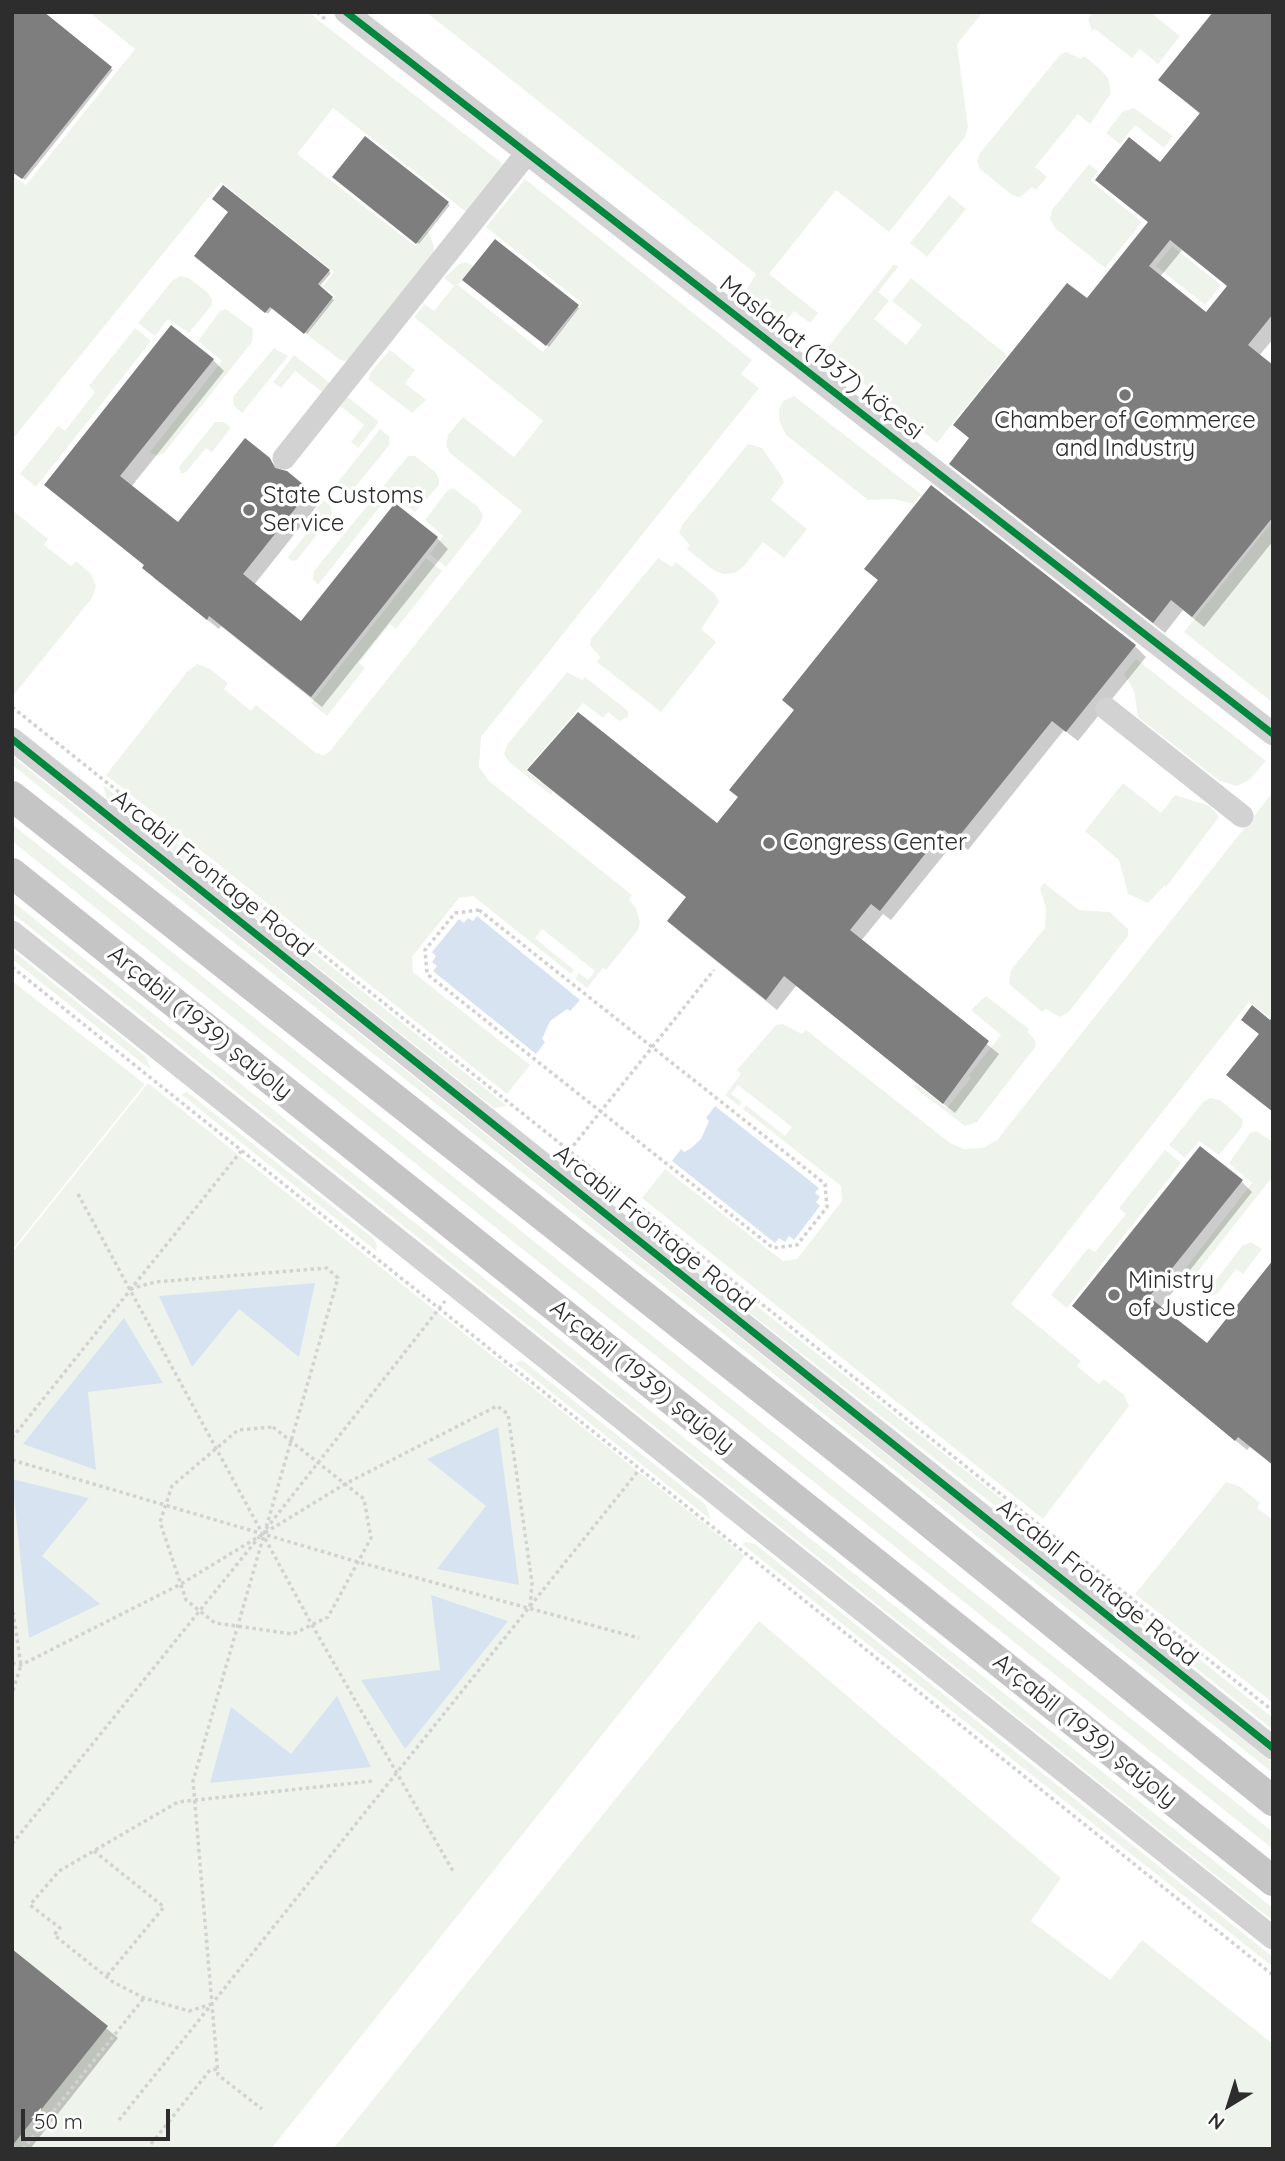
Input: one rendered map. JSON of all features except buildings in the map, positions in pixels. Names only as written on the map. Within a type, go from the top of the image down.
[{"type":"main road","points":[[12,796],[878,1481],[1273,1801]]},
{"type":"main road","name":"Arçabil (1939) şaýoly","points":[[12,873],[1273,1881]]},
{"type":"street","name":"Maslahat (1937) köçesi","points":[[346,12],[1273,734]]},
{"type":"street","points":[[284,458],[527,153]]},
{"type":"street","points":[[1107,709],[1242,816]]},
{"type":"street","name":"Arcabil Frontage Road","points":[[12,739],[1273,1748]]},
{"type":"street","points":[[12,932],[1273,1938]]},
{"type":"path","points":[[12,707],[1273,1711]]},
{"type":"path","points":[[479,910],[652,1047],[825,1184],[827,1207],[797,1245],[773,1248],[600,1112],[427,974],[425,950],[455,913],[479,910]]},
{"type":"path","points":[[12,967],[1273,1975]]},
{"type":"path","points":[[569,1151],[714,970]]},
{"type":"path","points":[[12,1438],[242,1150]]},
{"type":"path","points":[[78,1194],[312,1625],[453,1871]]},
{"type":"path","points":[[131,1289],[155,1282],[327,1268],[338,1278],[292,1442],[262,1533],[193,1781],[218,2075],[262,2109]]},
{"type":"path","points":[[12,1844],[457,1287]]},
{"type":"path","points":[[12,1662],[20,1665],[181,1584],[345,1484],[497,1406],[508,1414],[532,1583],[530,1608]]},
{"type":"path","points":[[273,1427],[364,1499],[371,1538],[328,1617],[293,1634],[215,1623],[186,1600],[160,1522],[172,1486],[217,1448],[238,1430],[273,1427]]},
{"type":"path","points":[[12,1460],[358,1562],[639,1638]]},
{"type":"path","points":[[119,2120],[639,1470]]},
{"type":"path","points":[[12,1605],[20,1665],[12,1694]]},
{"type":"path","points":[[212,2004],[189,2011],[144,1998],[106,1977],[54,1935],[60,1928],[30,1905],[59,1871],[178,1802],[373,1781]]},
{"type":"path","points":[[94,1850],[164,1908],[106,1977]]},
{"type":"path","points":[[23,2149],[144,1998]]},
{"type":"path","points":[[150,2144],[210,2070],[218,2069]]},
{"type":"shaded area","points":[[89,12],[308,12],[503,164],[466,212],[333,108],[297,154],[415,246],[428,230],[434,247],[433,255],[353,357],[345,361],[339,359],[306,334],[335,296],[323,286],[334,272],[221,182],[12,440],[12,175],[26,185],[135,49]]},
{"type":"shaded area","points":[[426,12],[983,12],[957,44],[968,127],[965,137],[889,232],[836,190],[769,274],[818,313],[810,323],[794,311],[784,323],[745,292],[756,274]]},
{"type":"shaded area","points":[[1092,12],[1150,12],[1180,36],[1158,64],[1140,49],[1132,58],[1095,29],[1092,31],[1088,19]]},
{"type":"shaded area","points":[[1066,52],[1081,59],[1084,56],[1100,69],[1108,78],[1111,93],[1090,124],[1078,114],[1035,167],[1047,177],[1036,190],[1032,187],[1020,197],[1012,195],[980,169],[977,162],[980,153],[1060,55]]},
{"type":"shaded area","points":[[1134,108],[1173,136],[1164,148],[1135,125],[1120,144],[1106,133],[1122,112]]},
{"type":"shaded area","points":[[1089,164],[1098,171],[1091,181],[1142,222],[1105,268],[1055,228],[1050,219],[1052,210]]},
{"type":"shaded area","points":[[525,179],[752,360],[741,374],[759,388],[481,737],[479,767],[489,781],[632,895],[629,900],[636,908],[640,922],[638,930],[606,970],[603,968],[587,988],[575,979],[579,973],[588,980],[595,971],[542,929],[535,938],[574,970],[571,974],[473,896],[459,898],[412,957],[413,972],[530,1065],[507,1094],[106,775],[187,672],[197,664],[210,669],[228,683],[224,689],[251,711],[256,705],[316,753],[324,755],[330,751],[522,511],[450,453],[446,445],[448,435],[463,417],[514,457],[543,421],[414,317],[425,304],[434,311],[454,286],[444,278],[459,264],[466,262],[473,266],[458,285],[543,352],[582,303],[486,227]]},
{"type":"shaded area","points":[[949,195],[966,209],[927,257],[910,243]]},
{"type":"shaded area","points":[[1172,246],[1221,285],[1205,305],[1156,266]]},
{"type":"shaded area","points":[[894,264],[898,267],[878,292],[889,301],[874,319],[906,345],[922,325],[892,301],[911,278],[1007,355],[937,443],[824,352]]},
{"type":"shaded area","points":[[180,276],[189,278],[208,293],[212,305],[189,333],[168,319],[155,336],[138,323],[172,281]]},
{"type":"shaded area","points":[[226,309],[253,329],[252,342],[164,453],[157,456],[150,452],[222,361],[198,341],[220,311]]},
{"type":"shaded area","points":[[135,328],[151,341],[36,487],[20,474],[58,426],[65,431],[95,392],[89,386]]},
{"type":"shaded area","points":[[274,348],[288,356],[242,413],[234,406],[233,397]]},
{"type":"shaded area","points":[[390,350],[415,370],[405,383],[426,400],[412,413],[369,380],[370,373]]},
{"type":"shaded area","points":[[294,355],[330,383],[322,392],[295,371],[281,388],[273,382]]},
{"type":"shaded area","points":[[344,394],[379,422],[358,448],[351,442],[364,425],[337,403]]},
{"type":"shaded area","points":[[794,396],[921,494],[913,504],[894,499],[868,500],[786,435],[779,420],[779,409],[783,401]]},
{"type":"shaded area","points":[[215,422],[224,422],[231,428],[212,452],[206,448],[186,472],[181,474],[179,467]]},
{"type":"shaded area","points":[[380,429],[389,436],[390,444],[352,491],[343,493],[335,486]]},
{"type":"shaded area","points":[[748,444],[762,448],[782,477],[784,482],[771,500],[807,529],[784,558],[763,542],[744,566],[735,573],[723,574],[713,570],[687,549],[690,545],[679,533],[682,525]]},
{"type":"shaded area","points":[[408,456],[415,456],[434,471],[439,478],[439,485],[415,512],[390,494],[318,585],[313,579],[314,571]]},
{"type":"shaded area","points":[[453,488],[478,507],[483,515],[480,524],[446,567],[430,554],[443,536],[425,520],[447,491]]},
{"type":"shaded area","points":[[323,500],[331,506],[332,515],[297,560],[292,561],[288,557],[310,529],[304,524]]},
{"type":"shaded area","points":[[12,510],[48,539],[44,545],[71,566],[76,561],[91,574],[96,586],[92,598],[12,697]]},
{"type":"shaded area","points":[[1273,521],[1273,703],[1184,632]]},
{"type":"shaded area","points":[[426,558],[442,571],[396,629],[390,624],[359,663],[365,668],[327,716],[311,703]]},
{"type":"shaded area","points":[[658,558],[672,567],[676,562],[715,594],[719,602],[701,629],[716,642],[661,712],[597,662],[600,657],[590,645],[591,639]]},
{"type":"shaded area","points":[[1136,659],[1266,761],[1249,780],[1237,786],[1220,781],[1138,717],[1134,691],[1124,674]]},
{"type":"shaded area","points":[[567,672],[582,680],[585,677],[628,711],[628,717],[619,721],[608,712],[603,718],[583,703],[526,770],[553,792],[551,795],[509,762],[504,754],[507,745]]},
{"type":"shaded area","points":[[12,756],[1273,1763],[1273,1773],[12,765]]},
{"type":"shaded area","points":[[1123,783],[1161,813],[1175,795],[1210,806],[1219,817],[1166,887],[1148,903],[1128,894],[1119,860],[1085,831]]},
{"type":"shaded area","points":[[103,785],[507,1106],[494,1108],[107,799]]},
{"type":"shaded area","points":[[1273,792],[1273,1020],[1249,1002],[1011,1304],[1081,1361],[1077,1366],[1099,1384],[1104,1379],[1124,1395],[1129,1406],[1043,1519],[642,1198],[665,1169],[783,1261],[797,1259],[842,1201],[841,1186],[743,1109],[746,1105],[785,1136],[792,1127],[738,1085],[731,1094],[742,1102],[739,1106],[725,1095],[741,1074],[737,1070],[776,1025],[783,1024],[802,1034],[806,1030],[950,1143],[964,1149],[983,1148],[997,1140]]},
{"type":"shaded area","points":[[12,824],[1273,1832],[1273,1849],[12,841]]},
{"type":"shaded area","points":[[1044,883],[1079,910],[1110,912],[1128,929],[1128,936],[1068,1013],[1060,1017],[1046,1009],[1042,1012],[1009,984],[1011,970],[1045,928],[1046,908],[1040,888]]},
{"type":"shaded area","points":[[12,901],[1273,1908],[1273,1921],[12,913]]},
{"type":"shaded area","points":[[12,950],[146,1057],[151,1070],[12,959]]},
{"type":"shaded area","points":[[12,981],[145,1084],[12,1250]]},
{"type":"shaded area","points":[[986,996],[1029,1029],[1027,1032],[1034,1038],[1036,1046],[977,1122],[965,1126],[914,1087],[916,1084],[947,1108],[971,1078],[969,1075],[1001,1035],[971,1010]]},
{"type":"shaded area","points":[[148,1083],[745,1556],[271,2149],[12,2149],[12,1253]]},
{"type":"shaded area","points":[[187,1092],[374,1239],[376,1251],[181,1094]]},
{"type":"shaded area","points":[[1210,1098],[1220,1100],[1238,1115],[1243,1120],[1242,1127],[1219,1155],[1199,1141],[1185,1158],[1169,1145],[1203,1102]]},
{"type":"shaded area","points":[[1256,1131],[1273,1142],[1273,1176],[1195,1275],[1188,1277],[1181,1274],[1252,1183],[1229,1163],[1250,1133]]},
{"type":"shaded area","points":[[1165,1150],[1181,1163],[1067,1308],[1051,1295],[1088,1248],[1095,1252],[1126,1214],[1119,1208]]},
{"type":"shaded area","points":[[626,1203],[1032,1523],[1019,1525],[627,1216]]},
{"type":"shaded area","points":[[1251,1242],[1262,1249],[1243,1274],[1236,1269],[1217,1294],[1211,1296],[1209,1289],[1242,1246]]},
{"type":"shaded area","points":[[522,1360],[706,1505],[711,1520],[515,1363]]},
{"type":"shaded area","points":[[1226,1482],[1239,1486],[1260,1503],[1257,1508],[1273,1520],[1273,1703],[1135,1594]]},
{"type":"shaded area","points":[[742,1544],[755,1544],[1273,1957],[1273,1967]]},
{"type":"shaded area","points":[[1132,1605],[1273,1718],[1273,1730],[1135,1619]]},
{"type":"shaded area","points":[[759,1621],[1061,1878],[1031,1921],[1110,1980],[1142,1940],[1273,2044],[1273,2149],[333,2149]]},
{"type":"water","points":[[477,916],[580,1000],[570,1011],[567,1009],[550,1021],[542,1039],[545,1042],[536,1054],[433,971],[437,966],[432,962],[436,956],[432,952],[459,919],[464,923],[468,918],[473,921]]},
{"type":"water","points":[[715,1106],[819,1188],[815,1193],[820,1197],[816,1202],[820,1206],[794,1240],[789,1236],[785,1242],[779,1238],[775,1243],[672,1161],[681,1149],[684,1152],[690,1149],[701,1139],[709,1121],[706,1118]]},
{"type":"water","points":[[315,1283],[299,1357],[239,1309],[192,1367],[159,1296]]},
{"type":"water","points":[[124,1318],[163,1383],[88,1392],[96,1470],[23,1444]]},
{"type":"water","points":[[498,1427],[519,1585],[437,1569],[486,1506],[427,1459]]},
{"type":"water","points":[[12,1479],[89,1498],[42,1556],[100,1604],[29,1638]]},
{"type":"water","points":[[431,1595],[508,1621],[405,1749],[361,1680],[440,1670]]},
{"type":"water","points":[[337,1696],[371,1767],[210,1783],[231,1707],[291,1754]]},
{"type":"cycle path","points":[[346,12],[1273,734]]},
{"type":"cycle path","points":[[12,739],[1273,1748]]},
{"type":"place","name":"Chamber of Commerce and Industry","points":[[1125,395]]},
{"type":"place","name":"State Customs Service","points":[[249,510]]},
{"type":"place","name":"Congress Center","points":[[769,843]]},
{"type":"place","name":"Ministry of Justice","points":[[1114,1295]]}]
